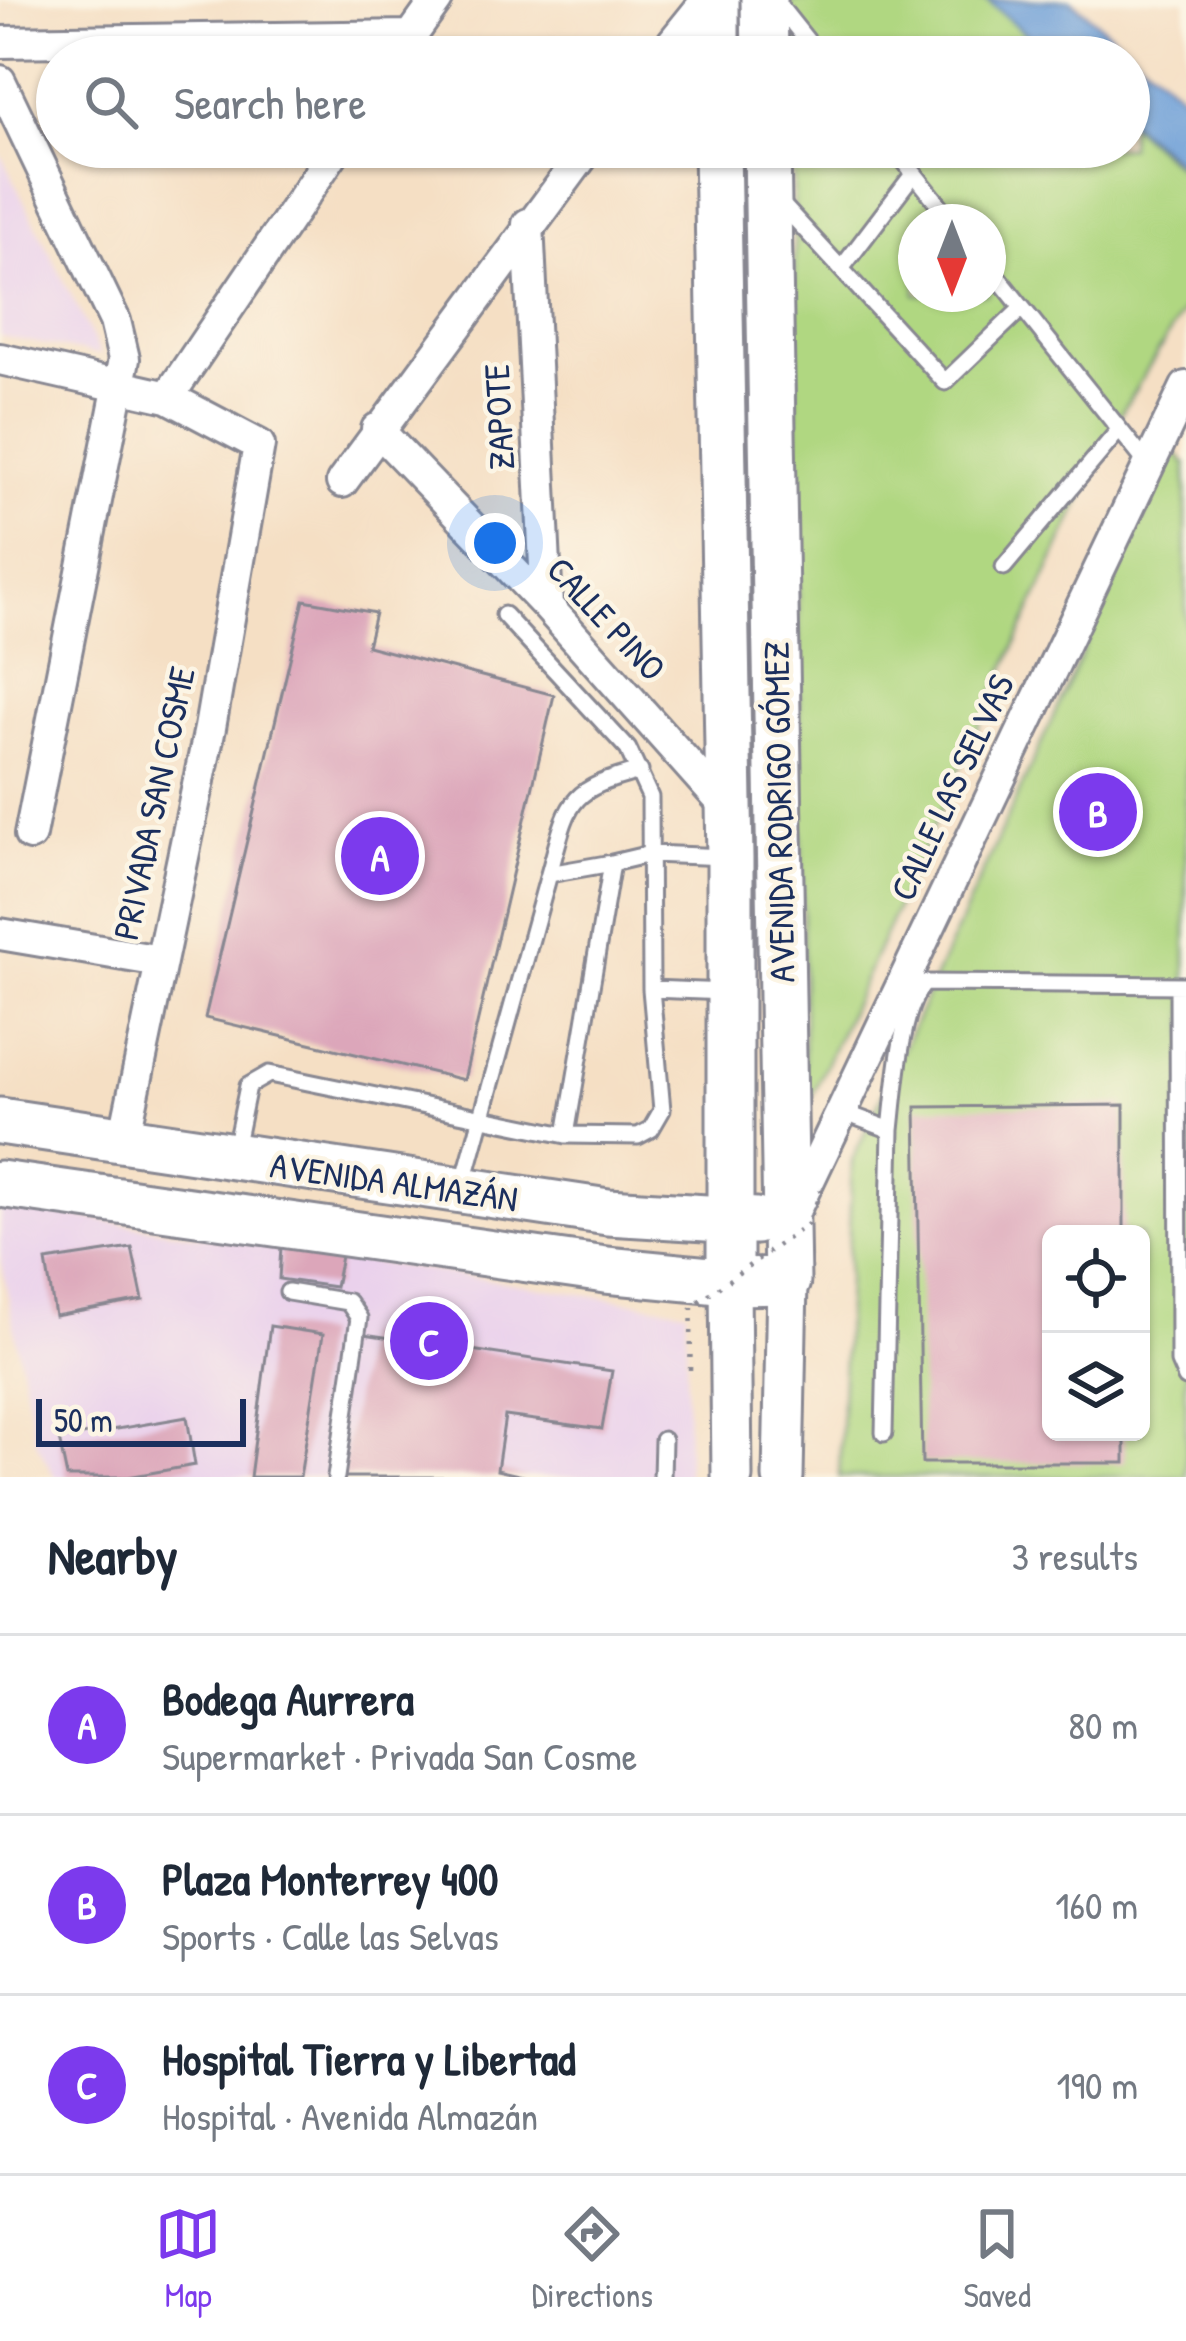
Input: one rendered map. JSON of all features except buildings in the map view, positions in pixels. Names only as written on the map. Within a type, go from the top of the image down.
[{"type":"main road","points":[[716,0],[716,36]]},
{"type":"main road","points":[[764,0],[765,36]]},
{"type":"main road","name":"AVENIDA RODRIGO GÓMEZ","points":[[717,168],[730,858],[730,1282]]},
{"type":"main road","name":"AVENIDA RODRIGO GÓMEZ","points":[[767,168],[787,1281]]},
{"type":"main road","name":"AVENIDA ALMAZÁN","points":[[0,1121],[673,1220],[789,1221]]},
{"type":"main road","name":"AVENIDA ALMAZÁN","points":[[0,1184],[606,1270],[730,1282],[787,1281]]},
{"type":"street","points":[[411,36],[437,0]]},
{"type":"street","points":[[678,36],[706,0]]},
{"type":"street","points":[[0,42],[36,42]]},
{"type":"street","points":[[0,81],[36,156]]},
{"type":"street","points":[[30,835],[124,359],[115,321],[42,168]]},
{"type":"street","points":[[0,359],[168,397],[323,168]]},
{"type":"street","points":[[342,482],[572,168]]},
{"type":"street","name":"ZAPOTE","points":[[528,224],[547,606]]},
{"type":"street","name":"CALLE LAS SELVAS","points":[[789,1221],[840,1111],[914,980],[1186,387]]},
{"type":"street","name":"PRIVADA SAN COSME","points":[[124,1139],[256,482],[256,440],[168,397]]},
{"type":"street","name":"CALLE PINO","points":[[377,429],[547,606],[728,809]]},
{"type":"street","points":[[0,934],[160,961]]},
{"type":"street","name":"AVENIDA RODRIGO GÓMEZ","points":[[783,1477],[787,1281]]},
{"type":"street","name":"AVENIDA RODRIGO GÓMEZ","points":[[730,1282],[732,1477]]},
{"type":"lane","points":[[774,0],[803,36]]},
{"type":"lane","points":[[768,168],[841,268],[945,382],[1022,308]]},
{"type":"lane","points":[[910,168],[939,204]]},
{"type":"lane","points":[[841,268],[914,173]]},
{"type":"lane","points":[[1006,288],[1148,465]]},
{"type":"lane","points":[[1004,567],[1119,430]]},
{"type":"lane","points":[[233,1157],[248,1085],[269,1074],[566,1135],[618,1139],[651,1129],[662,1110],[664,1090],[651,989],[650,796],[628,749],[504,615]]},
{"type":"lane","points":[[461,1192],[566,814],[591,784],[640,771]]},
{"type":"lane","points":[[549,874],[650,854],[730,858]]},
{"type":"lane","points":[[566,1135],[612,863]]},
{"type":"lane","points":[[884,1433],[891,1130],[914,980],[1182,985],[1180,1362],[1186,1378]]},
{"type":"lane","points":[[651,989],[730,992]]},
{"type":"lane","points":[[840,1111],[891,1130]]},
{"type":"lane","points":[[288,1292],[348,1302],[359,1318],[337,1477]]},
{"type":"lane","points":[[662,1477],[663,1440]]},
{"type":"path","points":[[690,1370],[692,1306],[808,1225],[823,1185]]},
{"type":"shaded area","points":[[0,153],[101,355],[0,336]]},
{"type":"shaded area","points":[[0,1205],[686,1310],[687,1477],[55,1477],[35,1440],[0,1254]]},
{"type":"green space","points":[[791,0],[987,0],[1028,36],[792,36]]},
{"type":"green space","points":[[1150,142],[1186,174],[1186,306],[1118,418],[805,1111],[793,168],[1150,168]]},
{"type":"green space","points":[[1173,452],[1186,463],[1186,1477],[839,1477],[852,1161]]},
{"type":"water","points":[[987,0],[1071,0],[1113,36],[1028,36]]},
{"type":"water","points":[[1150,67],[1186,98],[1186,169],[1150,139]]},
{"type":"place","name":"Plaza Monterrey 400","points":[[1098,812]]},
{"type":"place","name":"Bodega Aurrera","points":[[380,856]]},
{"type":"place","name":"Hospital Tierra y Libertad","points":[[429,1341]]}]
